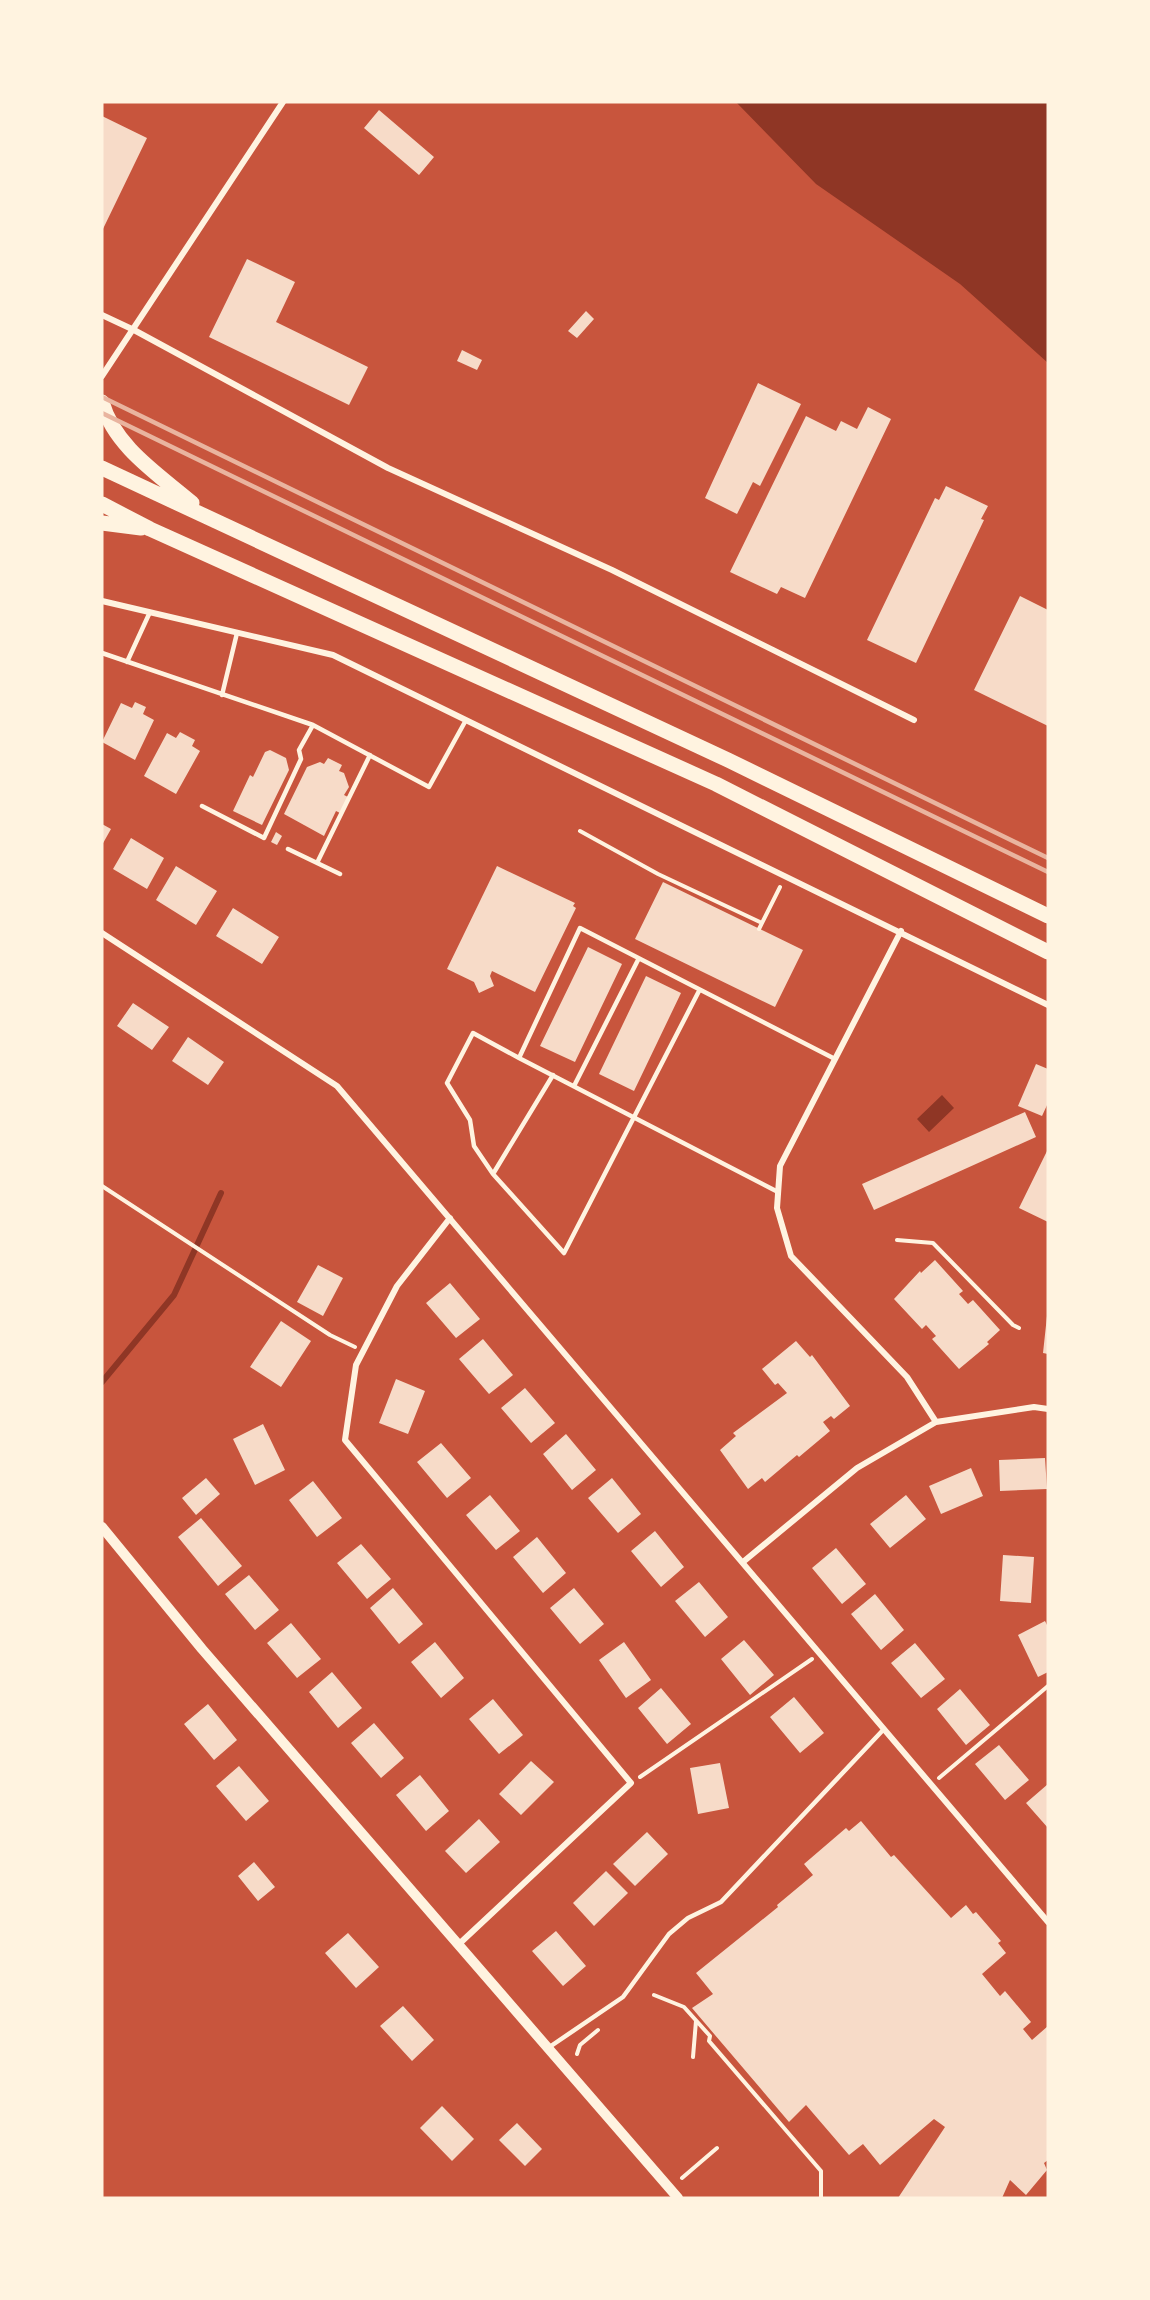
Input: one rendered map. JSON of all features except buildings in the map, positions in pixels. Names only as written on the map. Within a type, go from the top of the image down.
[{"type":"highway","points":[[102,402],[109,424],[125,444],[203,513]]},
{"type":"highway","points":[[102,468],[203,513],[717,755],[1048,916]]},
{"type":"highway","points":[[102,504],[150,530],[716,784],[1048,952]]},
{"type":"highway","points":[[102,523],[150,530]]},
{"type":"street","points":[[102,376],[283,102]]},
{"type":"street","points":[[102,315],[134,330],[388,468],[612,570],[914,720]]},
{"type":"street","points":[[102,601],[333,655],[901,931],[1048,1005]]},
{"type":"street","points":[[901,931],[780,1166],[777,1208],[791,1256],[907,1377],[936,1422]]},
{"type":"street","points":[[102,933],[337,1086],[1048,1922]]},
{"type":"street","points":[[450,1218],[397,1286],[356,1365],[345,1440],[631,1782],[458,1946]]},
{"type":"street","points":[[743,1562],[857,1468],[936,1422],[1034,1407],[1048,1409]]},
{"type":"street","points":[[102,1527],[202,1649],[678,2198]]},
{"type":"lane","points":[[127,662],[150,612]]},
{"type":"lane","points":[[222,695],[237,633]]},
{"type":"lane","points":[[102,653],[313,724],[429,787],[466,720]]},
{"type":"lane","points":[[202,806],[264,838],[301,759],[299,750],[313,724]]},
{"type":"lane","points":[[317,863],[370,755]]},
{"type":"lane","points":[[288,849],[340,874]]},
{"type":"lane","points":[[519,1058],[580,928],[638,960],[835,1059]]},
{"type":"lane","points":[[574,1086],[638,960]]},
{"type":"lane","points":[[699,991],[636,1118],[564,1253],[493,1174],[474,1146],[470,1120],[447,1083],[472,1033],[554,1075],[574,1086],[636,1118],[778,1192]]},
{"type":"lane","points":[[493,1174],[554,1075]]},
{"type":"lane","points":[[548,2049],[623,1997],[669,1934],[688,1918],[721,1902],[884,1729]]},
{"type":"path","points":[[580,831],[658,874],[762,923]]},
{"type":"path","points":[[759,929],[786,876]]},
{"type":"path","points":[[102,1186],[330,1335],[363,1352]]},
{"type":"path","points":[[897,1240],[933,1243],[1013,1325],[1019,1328]]},
{"type":"path","points":[[631,1782],[820,1653]]},
{"type":"path","points":[[931,1784],[1048,1686]]},
{"type":"path","points":[[654,1995],[684,2007],[710,2036],[709,2041],[821,2171],[821,2198]]},
{"type":"path","points":[[693,2057],[696,2021]]},
{"type":"path","points":[[577,2054],[580,2045],[603,2026]]},
{"type":"path","points":[[682,2178],[717,2148]]},
{"type":"shaded area","points":[[736,102],[1048,102],[1048,363],[960,284],[816,184]]},
{"type":"shaded area","points":[[942,1095],[954,1108],[929,1132],[917,1119]]},
{"type":"waterway","points":[[102,1382],[174,1295],[221,1193]]},
{"type":"railway","points":[[102,397],[1048,858]]},
{"type":"railway","points":[[102,413],[1048,872]]}]
